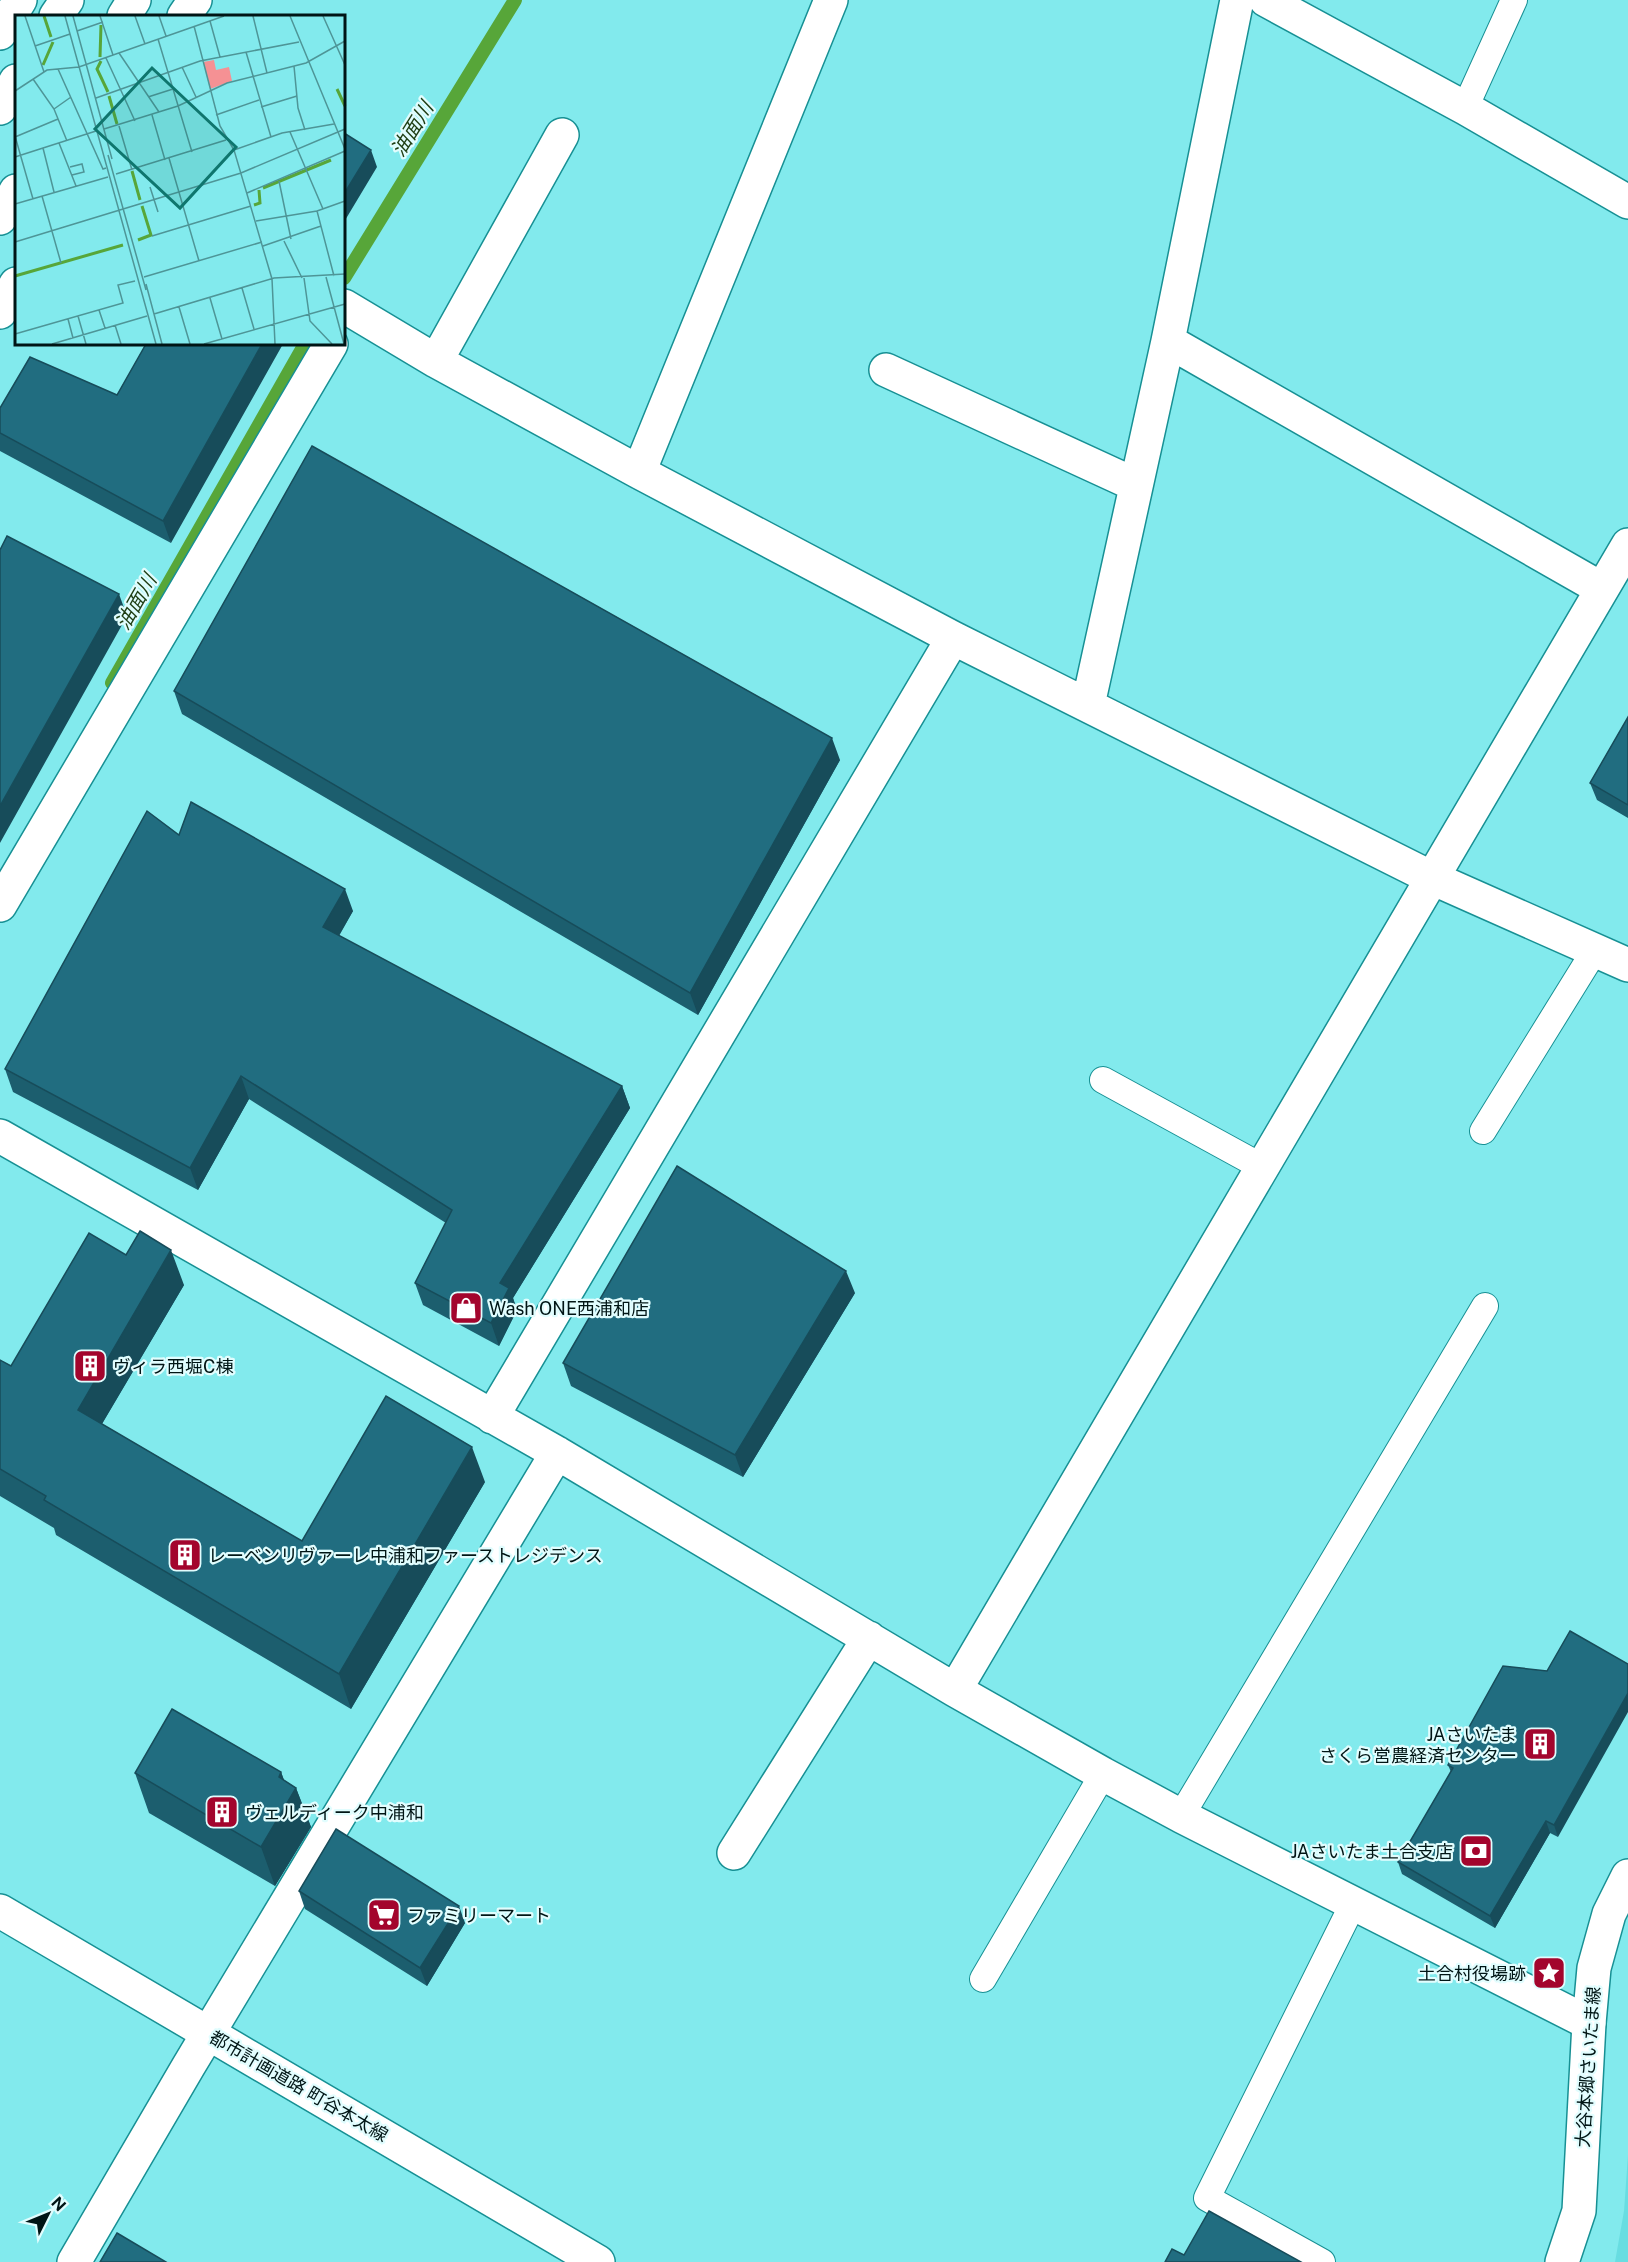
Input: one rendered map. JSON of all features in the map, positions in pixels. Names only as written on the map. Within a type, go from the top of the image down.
[{"type":"main road","points":[[0,33],[20,0]]},
{"type":"main road","points":[[57,15],[66,0]]},
{"type":"main road","points":[[125,15],[134,0]]},
{"type":"main road","points":[[185,15],[195,0]]},
{"type":"main road","points":[[639,472],[831,0]]},
{"type":"main road","points":[[1088,705],[1168,341],[1237,0]]},
{"type":"main road","points":[[1266,0],[1465,108],[1628,202]]},
{"type":"main road","points":[[0,108],[15,83]]},
{"type":"main road","points":[[436,361],[562,135]]},
{"type":"main road","points":[[0,218],[15,193]]},
{"type":"main road","points":[[0,312],[15,286]]},
{"type":"main road","points":[[346,313],[639,472],[953,638],[1432,878],[1628,965]]},
{"type":"main road","points":[[1168,341],[1602,589]]},
{"type":"main road","points":[[0,905],[330,345]]},
{"type":"main road","points":[[886,370],[1136,485]]},
{"type":"main road","points":[[955,1690],[1628,545]]},
{"type":"main road","points":[[492,1417],[953,638]]},
{"type":"main road","points":[[0,1136],[557,1453],[955,1690],[1103,1774],[1181,1816],[1589,2023]]},
{"type":"main road","points":[[74,2262],[208,2032],[557,1453]]},
{"type":"main road","points":[[734,1853],[868,1638]]},
{"type":"main road","name":"大谷本郷さいたま線","points":[[1562,2262],[1579,2211],[1594,1968],[1609,1914],[1628,1876]]},
{"type":"main road","name":"都市計画道路 町谷本太線","points":[[0,1911],[598,2262]]},
{"type":"lane","points":[[1465,108],[1514,0]]},
{"type":"lane","points":[[1484,1131],[1595,950]]},
{"type":"lane","points":[[1103,1080],[1262,1167]]},
{"type":"lane","points":[[1181,1816],[1485,1306]]},
{"type":"lane","points":[[983,1979],[1103,1774]]},
{"type":"lane","points":[[1323,2262],[1207,2198],[1353,1904]]},
{"type":"shaded area","points":[[1628,2155],[1628,2262],[1615,2262],[1624,2211]]},
{"type":"building","points":[[345,134],[371,150],[345,192]]},
{"type":"building","points":[[145,345],[261,345],[163,521],[0,433],[0,408],[30,357],[117,395]]},
{"type":"building","points":[[312,446],[832,738],[690,993],[174,691]]},
{"type":"building","points":[[7,536],[119,594],[0,806],[0,550]]},
{"type":"building","points":[[1628,717],[1628,805],[1590,783]]},
{"type":"building","points":[[191,802],[345,889],[323,927],[622,1086],[500,1283],[509,1288],[491,1323],[415,1283],[452,1210],[241,1076],[190,1168],[5,1069],[147,811],[179,835]]},
{"type":"building","points":[[677,1166],[846,1271],[735,1455],[563,1363]]},
{"type":"building","points":[[140,1231],[171,1250],[78,1410],[302,1541],[386,1396],[472,1447],[339,1674],[44,1500],[46,1496],[0,1469],[0,1360],[11,1366],[89,1233],[126,1255]]},
{"type":"building","points":[[1570,1631],[1628,1664],[1628,1693],[1554,1825],[1546,1821],[1490,1916],[1398,1862],[1453,1768],[1448,1765],[1503,1666],[1547,1671]]},
{"type":"building","points":[[172,1709],[281,1772],[279,1777],[296,1788],[261,1847],[135,1773]]},
{"type":"building","name":"ファミリーマート","points":[[336,1829],[459,1906],[420,1968],[299,1891]]},
{"type":"building","points":[[1209,2211],[1301,2262],[1165,2262],[1172,2249],[1184,2255]]},
{"type":"building","points":[[117,2233],[166,2262],[100,2262]]},
{"type":"waterway","name":"油面川","points":[[345,276],[515,0]]},
{"type":"waterway","name":"油面川","points":[[112,683],[304,345]]},
{"type":"place","name":"Wash ONE西浦和店","points":[[466,1308]]},
{"type":"place","name":"ヴィラ西堀C棟","points":[[90,1366]]},
{"type":"place","name":"レーベンリヴァーレ中浦和ファーストレジデンス","points":[[185,1555]]},
{"type":"place","name":"JAさいたま さくら営農経済センター","points":[[1540,1744]]},
{"type":"place","name":"ヴェルディーク中浦和","points":[[222,1812]]},
{"type":"place","name":"JAさいたま土合支店","points":[[1476,1851]]},
{"type":"place","name":"ファミリーマート","points":[[384,1915]]},
{"type":"place","name":"土合村役場跡","points":[[1549,1973]]}]
